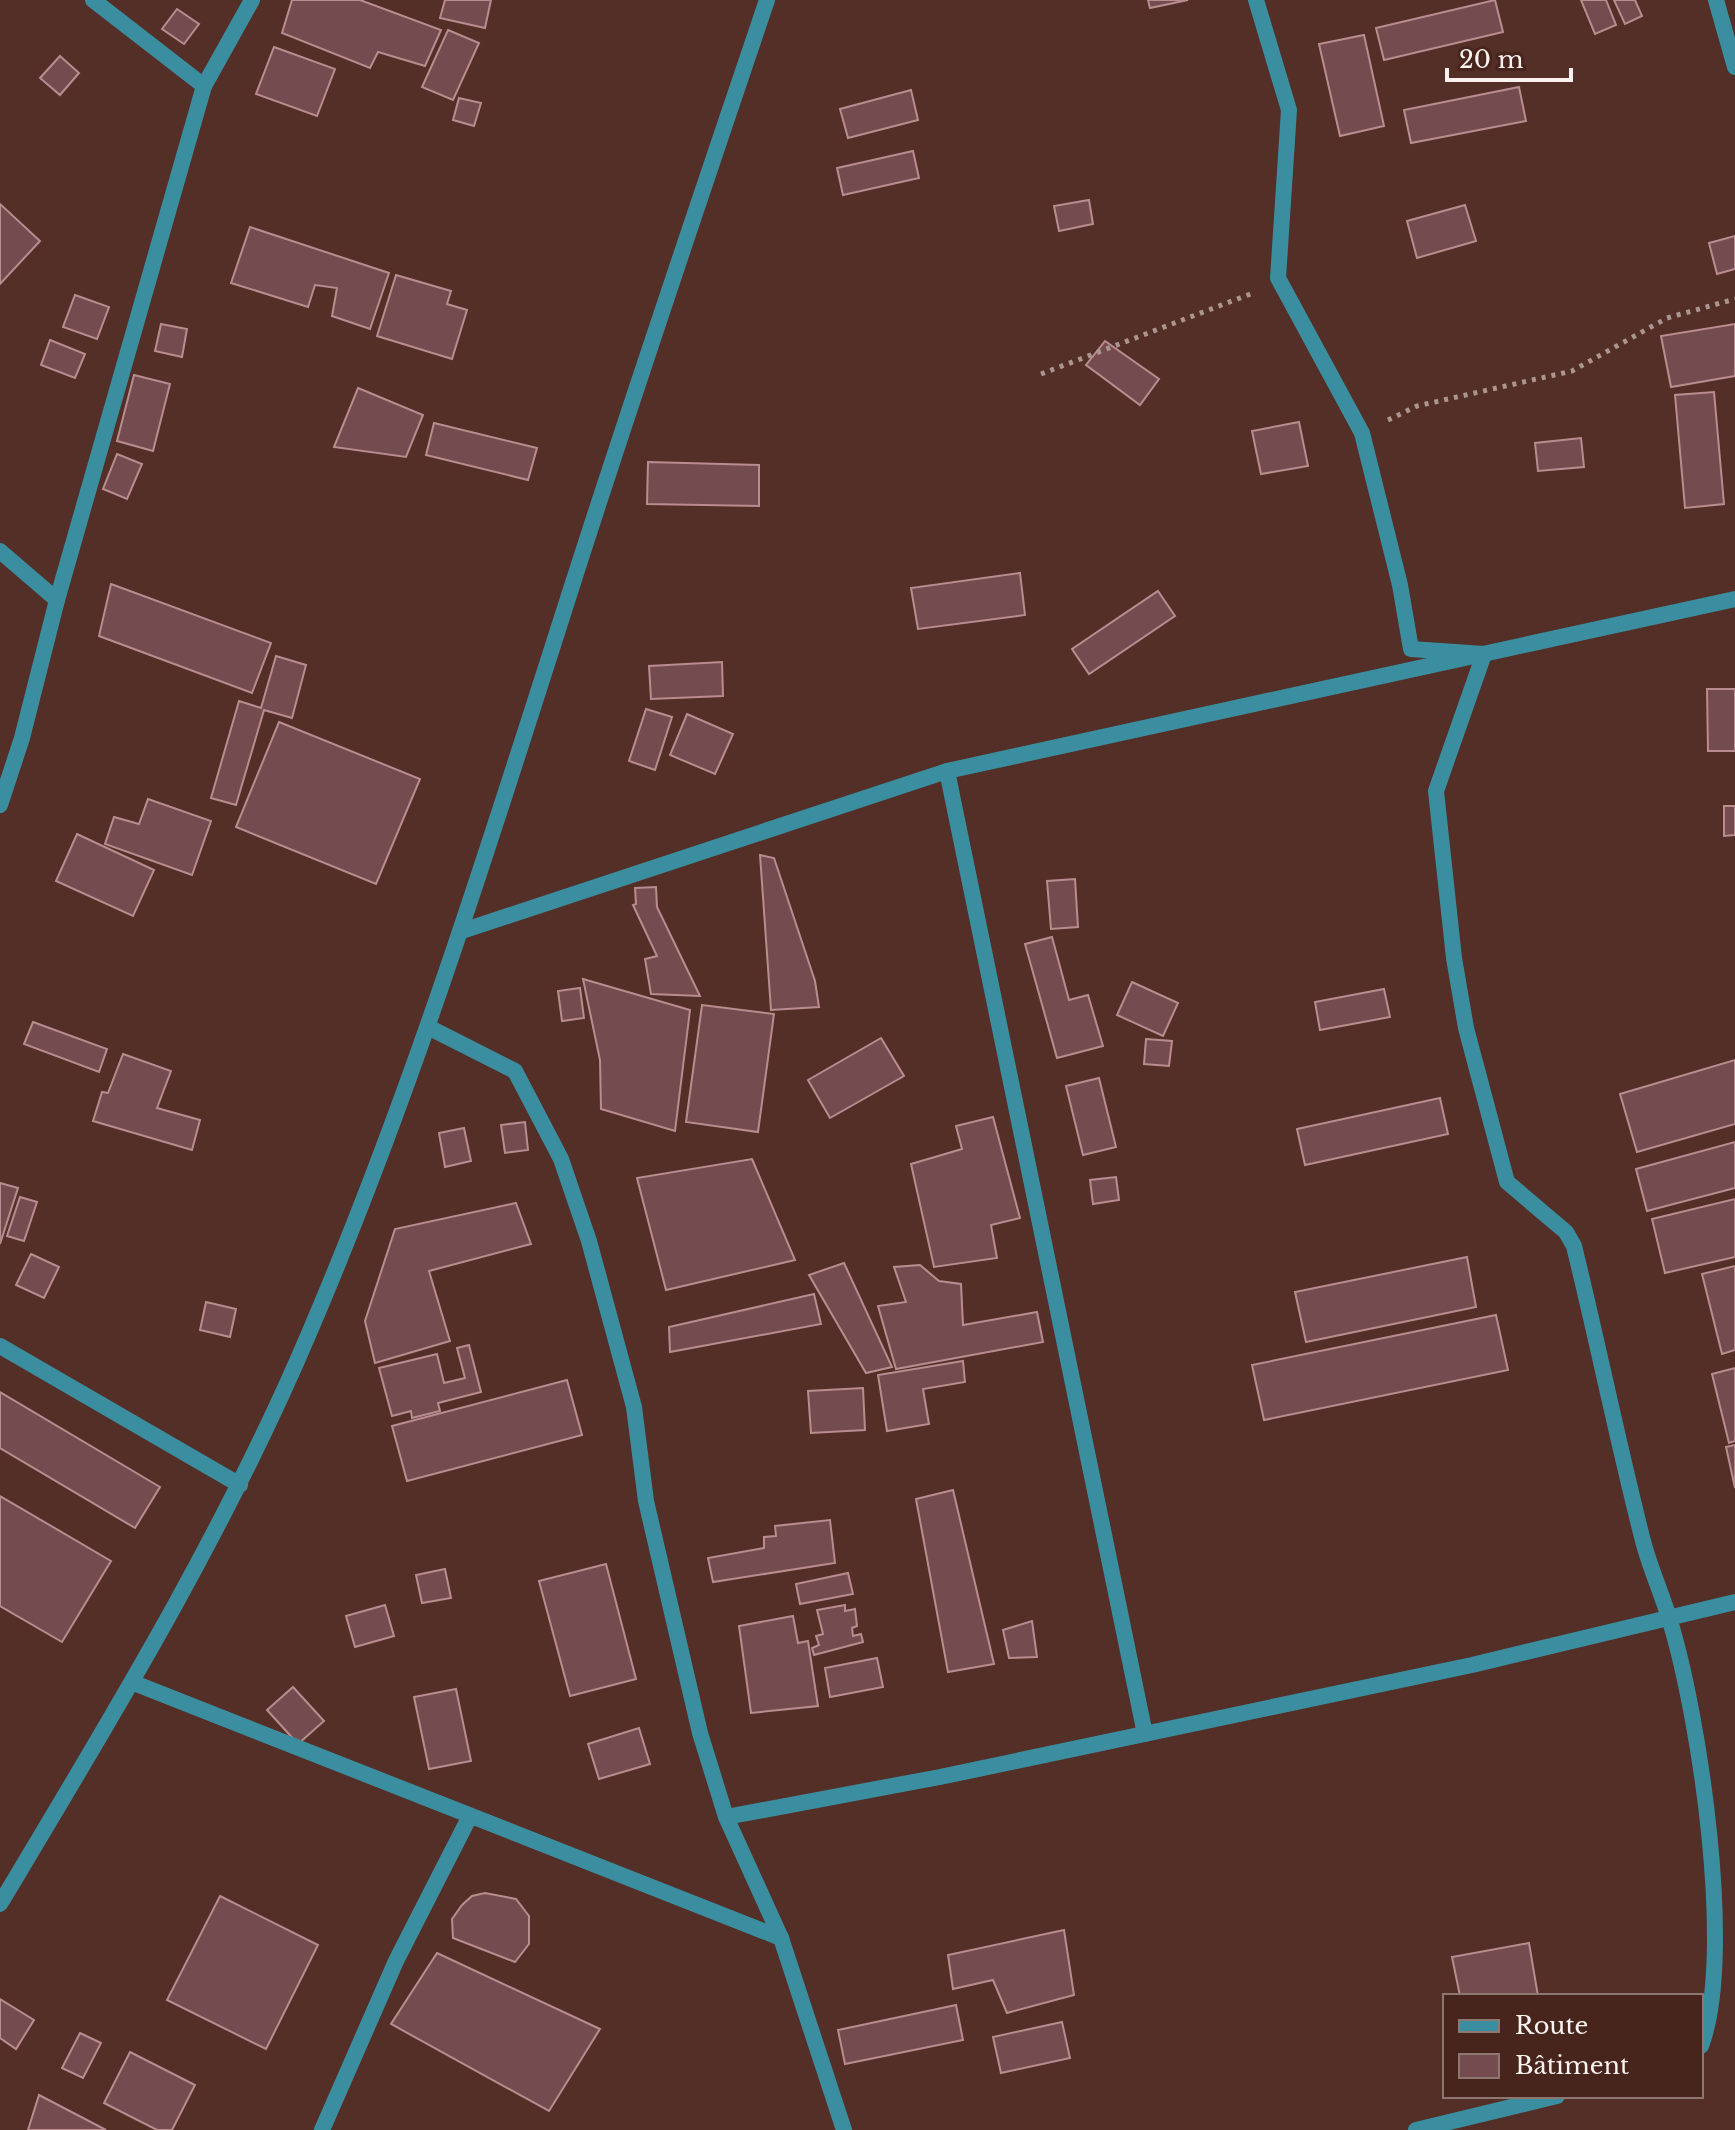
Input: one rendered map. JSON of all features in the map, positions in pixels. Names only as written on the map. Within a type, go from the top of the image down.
[{"type":"street","points":[[93,0],[204,86]]},
{"type":"street","points":[[0,805],[22,738],[57,600],[204,86],[252,0]]},
{"type":"street","points":[[1,1900],[134,1683],[240,1485],[310,1331],[430,1028],[623,425],[767,0]]},
{"type":"street","points":[[1256,0],[1289,110],[1278,278],[1362,433],[1400,585],[1411,649],[1484,654]]},
{"type":"street","points":[[1716,0],[1735,67]]},
{"type":"street","points":[[0,551],[57,600]]},
{"type":"street","points":[[462,931],[947,771],[1735,599]]},
{"type":"street","points":[[1484,654],[1436,791],[1443,877],[1466,1028],[1507,1182],[1566,1232],[1574,1246],[1643,1541],[1692,1698],[1721,1852],[1725,1963],[1717,2016],[1703,2042]]},
{"type":"street","points":[[947,771],[1145,1734]]},
{"type":"street","points":[[430,1028],[515,1071],[561,1159],[589,1241],[634,1407],[646,1501],[700,1733],[726,1817],[781,1938],[844,2130]]},
{"type":"street","points":[[0,1346],[240,1485]]},
{"type":"street","points":[[726,1817],[1145,1734],[1670,1620],[1735,1602]]},
{"type":"street","points":[[134,1683],[781,1938]]},
{"type":"street","points":[[322,2130],[396,1961],[470,1816]]},
{"type":"street","points":[[1416,2130],[1549,2098]]},
{"type":"path","points":[[1041,374],[1181,317],[1241,299],[1278,278]]},
{"type":"path","points":[[1362,433],[1417,406],[1572,371],[1667,318],[1735,299]]},
{"type":"building","points":[[292,0],[360,0],[441,30],[425,66],[378,52],[370,68],[282,33]]},
{"type":"building","points":[[445,0],[491,0],[485,28],[440,18]]},
{"type":"building","points":[[1148,0],[1188,0],[1150,8]]},
{"type":"building","points":[[1495,0],[1503,32],[1384,60],[1376,28]]},
{"type":"building","points":[[1581,0],[1606,0],[1616,25],[1595,34]]},
{"type":"building","points":[[1614,0],[1635,0],[1642,16],[1625,24]]},
{"type":"building","points":[[177,9],[199,24],[184,44],[162,29]]},
{"type":"building","points":[[448,30],[479,43],[453,100],[422,87]]},
{"type":"building","points":[[1364,35],[1384,126],[1340,136],[1319,44]]},
{"type":"building","points":[[274,47],[335,69],[317,116],[256,94]]},
{"type":"building","points":[[60,56],[79,73],[60,95],[40,78]]},
{"type":"building","points":[[1519,87],[1526,121],[1411,143],[1404,110]]},
{"type":"building","points":[[911,90],[918,120],[848,138],[840,109]]},
{"type":"building","points":[[459,98],[481,103],[474,126],[453,120]]},
{"type":"building","points":[[913,151],[919,178],[843,195],[837,168]]},
{"type":"building","points":[[1089,200],[1093,224],[1059,231],[1054,206]]},
{"type":"building","points":[[0,204],[40,241],[0,284]]},
{"type":"building","points":[[1465,205],[1476,241],[1417,258],[1407,221]]},
{"type":"building","points":[[250,227],[389,273],[370,329],[332,316],[337,288],[315,285],[308,307],[231,283]]},
{"type":"building","points":[[1735,236],[1735,269],[1717,274],[1709,243]]},
{"type":"building","points":[[396,275],[451,291],[447,304],[467,310],[452,359],[377,336]]},
{"type":"building","points":[[75,295],[109,307],[97,339],[63,327]]},
{"type":"building","points":[[161,324],[187,329],[182,357],[155,351]]},
{"type":"building","points":[[1735,324],[1735,376],[1671,387],[1661,336]]},
{"type":"building","points":[[50,340],[85,354],[75,378],[41,365]]},
{"type":"building","points":[[1105,341],[1159,379],[1140,405],[1086,365]]},
{"type":"building","points":[[134,375],[170,384],[153,451],[117,441]]},
{"type":"building","points":[[358,388],[423,415],[406,457],[334,447]]},
{"type":"building","points":[[1714,392],[1724,504],[1685,508],[1675,395]]},
{"type":"building","points":[[1299,422],[1308,466],[1261,474],[1252,431]]},
{"type":"building","points":[[434,423],[537,448],[528,480],[426,455]]},
{"type":"building","points":[[1581,438],[1584,467],[1538,471],[1535,443]]},
{"type":"building","points":[[117,454],[142,464],[127,499],[103,489]]},
{"type":"building","points":[[648,462],[759,465],[759,506],[647,504]]},
{"type":"building","points":[[1020,573],[1025,615],[918,629],[911,588]]},
{"type":"building","points":[[111,584],[271,643],[252,693],[99,636]]},
{"type":"building","points":[[1158,591],[1175,616],[1089,674],[1072,649]]},
{"type":"building","points":[[276,656],[306,665],[292,718],[264,710],[236,805],[211,798],[239,701],[261,708]]},
{"type":"building","points":[[722,662],[723,696],[651,699],[649,666]]},
{"type":"building","points":[[1707,689],[1735,689],[1735,751],[1708,751]]},
{"type":"building","points":[[646,709],[672,717],[655,770],[629,761]]},
{"type":"building","points":[[687,714],[733,734],[715,774],[670,755]]},
{"type":"building","points":[[279,722],[420,779],[376,884],[236,827]]},
{"type":"building","points":[[148,799],[211,821],[192,875],[105,844],[114,817],[139,824]]},
{"type":"building","points":[[1724,806],[1735,806],[1735,835],[1724,836]]},
{"type":"building","points":[[77,834],[154,870],[133,916],[56,881]]},
{"type":"building","points":[[760,855],[774,858],[815,981],[819,1007],[771,1010]]},
{"type":"building","points":[[1075,879],[1078,927],[1051,929],[1047,881]]},
{"type":"building","points":[[656,887],[657,907],[700,996],[651,994],[645,959],[657,956],[633,905],[636,904],[635,888]]},
{"type":"building","points":[[1052,937],[1069,1000],[1088,995],[1103,1046],[1057,1058],[1025,944]]},
{"type":"building","points":[[583,979],[690,1010],[675,1131],[601,1109],[600,1060]]},
{"type":"building","points":[[1132,982],[1178,1003],[1163,1036],[1117,1015]]},
{"type":"building","points":[[580,988],[584,1018],[562,1021],[558,991]]},
{"type":"building","points":[[1384,989],[1390,1017],[1320,1030],[1315,1002]]},
{"type":"building","points":[[702,1005],[774,1014],[758,1132],[686,1122]]},
{"type":"building","points":[[33,1022],[107,1049],[99,1072],[24,1044]]},
{"type":"building","points":[[881,1038],[904,1076],[830,1118],[808,1080]]},
{"type":"building","points":[[1146,1039],[1172,1041],[1169,1066],[1144,1064]]},
{"type":"building","points":[[123,1054],[171,1071],[157,1108],[200,1120],[192,1150],[93,1121],[102,1092],[108,1093]]},
{"type":"building","points":[[1735,1060],[1735,1124],[1637,1152],[1620,1094]]},
{"type":"building","points":[[1099,1078],[1116,1147],[1083,1155],[1066,1086]]},
{"type":"building","points":[[1440,1098],[1448,1134],[1305,1165],[1297,1129]]},
{"type":"building","points":[[993,1117],[1020,1218],[991,1225],[997,1258],[934,1267],[911,1164],[962,1149],[956,1126]]},
{"type":"building","points":[[525,1122],[528,1150],[505,1153],[501,1125]]},
{"type":"building","points":[[464,1128],[471,1161],[445,1167],[439,1133]]},
{"type":"building","points":[[1735,1142],[1735,1188],[1647,1211],[1636,1169]]},
{"type":"building","points":[[752,1159],[795,1260],[666,1290],[637,1178]]},
{"type":"building","points":[[1116,1177],[1119,1200],[1093,1204],[1090,1180]]},
{"type":"building","points":[[0,1183],[18,1188],[0,1244]]},
{"type":"building","points":[[20,1197],[37,1202],[24,1241],[7,1236]]},
{"type":"building","points":[[1735,1199],[1735,1257],[1665,1273],[1652,1219]]},
{"type":"building","points":[[516,1203],[531,1244],[429,1271],[450,1341],[375,1363],[365,1321],[395,1229]]},
{"type":"building","points":[[31,1254],[59,1267],[44,1298],[16,1285]]},
{"type":"building","points":[[1467,1257],[1476,1307],[1306,1342],[1295,1292]]},
{"type":"building","points":[[844,1263],[892,1367],[866,1373],[809,1275]]},
{"type":"building","points":[[920,1265],[939,1281],[961,1284],[963,1325],[1037,1312],[1043,1342],[896,1369],[878,1306],[906,1302],[894,1267]]},
{"type":"building","points":[[1735,1266],[1735,1350],[1722,1354],[1702,1274]]},
{"type":"building","points":[[814,1294],[821,1324],[670,1352],[669,1327]]},
{"type":"building","points":[[206,1302],[236,1309],[230,1337],[200,1330]]},
{"type":"building","points":[[1496,1315],[1508,1370],[1264,1420],[1252,1365]]},
{"type":"building","points":[[469,1345],[481,1392],[438,1403],[440,1411],[412,1418],[411,1411],[392,1416],[379,1368],[437,1354],[444,1383],[465,1378],[457,1348]]},
{"type":"building","points":[[963,1361],[965,1382],[923,1389],[929,1424],[887,1431],[878,1375]]},
{"type":"building","points":[[1735,1368],[1735,1441],[1729,1443],[1712,1374]]},
{"type":"building","points":[[567,1380],[582,1435],[407,1481],[392,1426]]},
{"type":"building","points":[[863,1388],[865,1430],[811,1433],[808,1391]]},
{"type":"building","points":[[0,1392],[160,1487],[135,1528],[0,1448]]},
{"type":"building","points":[[1735,1445],[1735,1488],[1726,1447]]},
{"type":"building","points":[[953,1490],[994,1664],[948,1672],[916,1499]]},
{"type":"building","points":[[0,1496],[111,1561],[62,1642],[0,1606]]},
{"type":"building","points":[[830,1520],[835,1563],[713,1582],[708,1558],[764,1548],[764,1537],[776,1536],[775,1526]]},
{"type":"building","points":[[606,1564],[636,1679],[570,1696],[539,1581]]},
{"type":"building","points":[[445,1569],[451,1598],[422,1603],[416,1575]]},
{"type":"building","points":[[848,1573],[853,1594],[800,1604],[796,1584]]},
{"type":"building","points":[[385,1605],[394,1636],[355,1647],[346,1616]]},
{"type":"building","points":[[845,1605],[845,1611],[855,1609],[857,1626],[852,1628],[853,1636],[861,1634],[863,1642],[814,1655],[812,1648],[819,1645],[816,1636],[823,1634],[817,1610]]},
{"type":"building","points":[[793,1616],[798,1643],[808,1641],[818,1706],[751,1713],[739,1626]]},
{"type":"building","points":[[1032,1621],[1037,1657],[1009,1658],[1003,1630]]},
{"type":"building","points":[[877,1658],[883,1687],[830,1697],[825,1668]]},
{"type":"building","points":[[293,1687],[324,1721],[298,1744],[267,1710]]},
{"type":"building","points":[[456,1689],[471,1761],[429,1769],[414,1697]]},
{"type":"building","points":[[639,1728],[650,1764],[599,1779],[588,1744]]},
{"type":"building","points":[[485,1893],[516,1899],[529,1916],[529,1944],[515,1962],[453,1938],[452,1919],[472,1896]]},
{"type":"building","points":[[220,1896],[318,1945],[266,2049],[167,2000]]},
{"type":"building","points":[[1064,1930],[1074,1995],[1007,2013],[993,1980],[953,1989],[948,1955]]},
{"type":"building","points":[[1529,1943],[1538,1994],[1460,1994],[1452,1957]]},
{"type":"building","points":[[437,1953],[600,2029],[549,2111],[391,2024]]},
{"type":"building","points":[[0,1999],[34,2020],[16,2049],[0,2038]]},
{"type":"building","points":[[956,2005],[963,2040],[845,2064],[838,2030]]},
{"type":"building","points":[[1062,2022],[1070,2058],[1001,2073],[993,2037]]},
{"type":"building","points":[[80,2033],[101,2043],[83,2078],[62,2068]]},
{"type":"building","points":[[130,2052],[195,2085],[172,2130],[157,2130],[104,2103]]},
{"type":"building","points":[[39,2095],[106,2130],[28,2130]]}]
